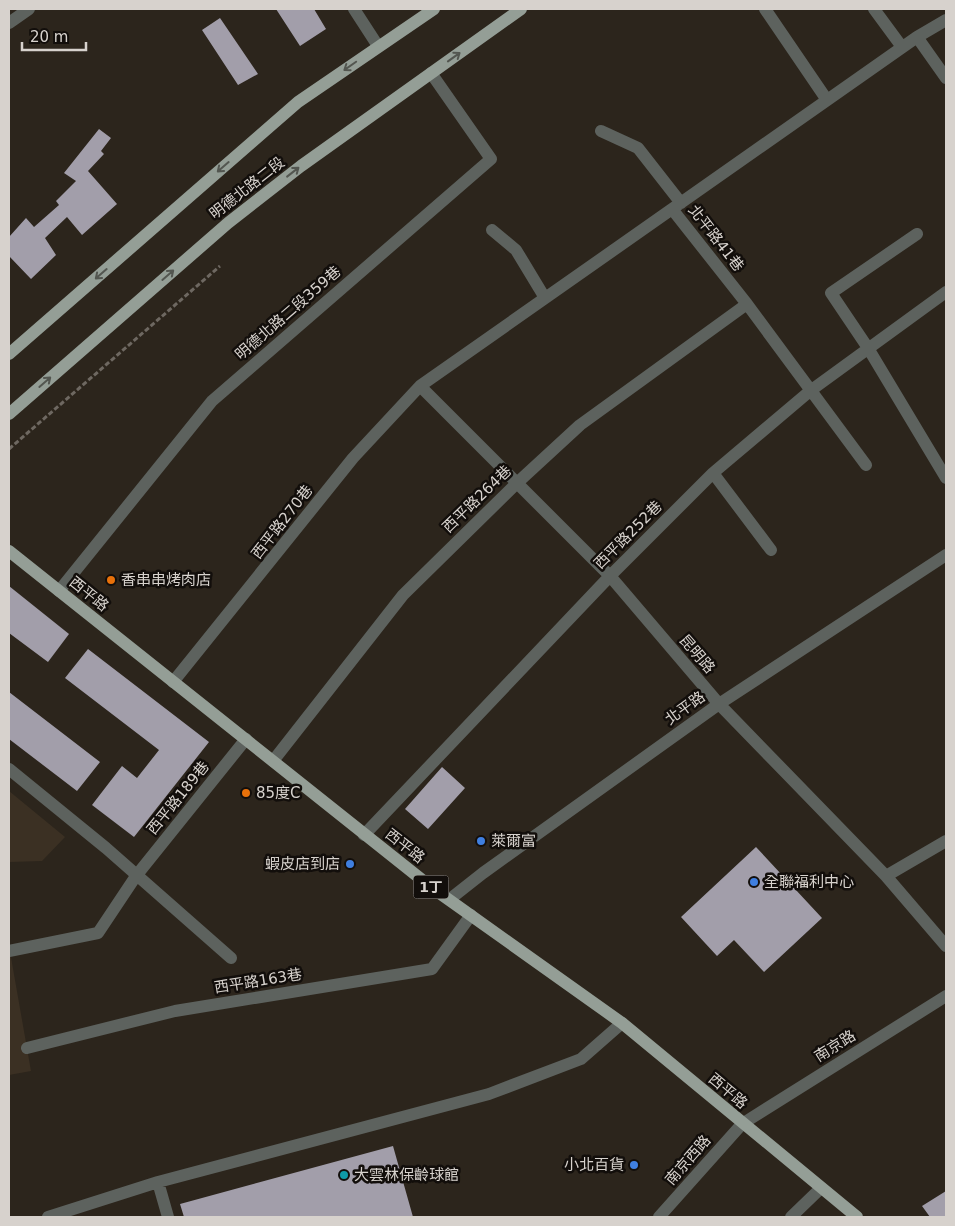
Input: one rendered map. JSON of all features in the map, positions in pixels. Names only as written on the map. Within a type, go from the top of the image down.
[{"type":"main road","name":"明德北路二段","points":[[9,354],[298,102],[434,9]]},
{"type":"main road","name":"明德北路二段","points":[[9,414],[228,223],[301,166],[521,9]]},
{"type":"main road","name":"西平路","points":[[9,551],[364,834],[471,916],[622,1023],[857,1217]]},
{"type":"street","points":[[9,22],[29,9]]},
{"type":"street","points":[[354,9],[378,46]]},
{"type":"street","points":[[765,9],[827,100]]},
{"type":"street","points":[[874,9],[902,47]]},
{"type":"street","name":"北平路41巷","points":[[866,465],[746,304],[676,206],[902,47],[946,20]]},
{"type":"street","points":[[917,37],[946,78]]},
{"type":"street","name":"明德北路二段359巷","points":[[59,591],[212,401],[491,159],[431,73]]},
{"type":"street","points":[[420,386],[676,206],[638,148],[601,131]]},
{"type":"street","points":[[492,230],[516,250],[545,298]]},
{"type":"street","points":[[917,234],[831,293],[868,348],[946,478]]},
{"type":"street","name":"西平路252巷","points":[[364,834],[610,576],[712,473],[810,391],[946,292]]},
{"type":"street","name":"西平路264巷","points":[[272,761],[403,595],[517,483],[580,425],[746,304]]},
{"type":"street","name":"昆明路","points":[[420,386],[610,576],[719,704],[886,876],[946,946]]},
{"type":"street","name":"西平路270巷","points":[[174,682],[353,458],[420,386]]},
{"type":"street","points":[[712,473],[771,550]]},
{"type":"street","name":"北平路","points":[[450,900],[483,873],[719,704],[946,555]]},
{"type":"street","name":"西平路189巷","points":[[9,951],[98,933],[136,876],[246,739]]},
{"type":"street","points":[[9,769],[106,848],[231,958]]},
{"type":"street","points":[[886,876],[946,841]]},
{"type":"street","name":"西平路163巷","points":[[27,1048],[176,1011],[432,969],[471,916]]},
{"type":"street","name":"南京路","points":[[742,1124],[946,996]]},
{"type":"street","points":[[48,1217],[158,1182],[489,1094],[581,1059],[622,1023]]},
{"type":"street","name":"南京西路","points":[[659,1217],[742,1124]]},
{"type":"street","points":[[158,1182],[168,1217]]},
{"type":"street","points":[[791,1217],[821,1188]]},
{"type":"path","points":[[9,449],[220,266]]},
{"type":"shaded area","points":[[9,791],[65,837],[42,861],[9,862]]},
{"type":"shaded area","points":[[9,946],[31,1071],[9,1075]]},
{"type":"building","points":[[276,9],[314,9],[326,29],[300,46]]},
{"type":"building","points":[[220,18],[258,74],[238,85],[202,30]]},
{"type":"building","points":[[99,129],[111,138],[101,151],[104,154],[88,171],[117,204],[82,235],[67,217],[45,238],[56,255],[31,279],[9,256],[9,237],[26,218],[34,227],[59,205],[56,201],[76,181],[64,173]]},
{"type":"building","points":[[9,586],[69,634],[48,662],[9,633]]},
{"type":"building","points":[[88,649],[209,742],[134,837],[92,805],[122,766],[137,778],[159,750],[65,678]]},
{"type":"building","points":[[9,692],[100,762],[77,791],[9,739]]},
{"type":"building","points":[[442,767],[465,788],[428,829],[405,809]]},
{"type":"building","name":"全聯福利中心","points":[[756,847],[822,918],[764,972],[734,940],[717,956],[681,917]]},
{"type":"building","name":"大雲林保齡球館","points":[[393,1146],[413,1217],[184,1217],[180,1204]]},
{"type":"building","points":[[946,1191],[946,1217],[930,1217],[922,1206]]},
{"type":"place","name":"香串串烤肉店","points":[[111,580]]},
{"type":"place","name":"85度C","points":[[246,793]]},
{"type":"place","name":"萊爾富","points":[[481,841]]},
{"type":"place","name":"蝦皮店到店","points":[[350,864]]},
{"type":"place","name":"全聯福利中心","points":[[754,882]]},
{"type":"place","name":"小北百貨","points":[[634,1165]]},
{"type":"place","name":"大雲林保齡球館","points":[[344,1175]]}]
